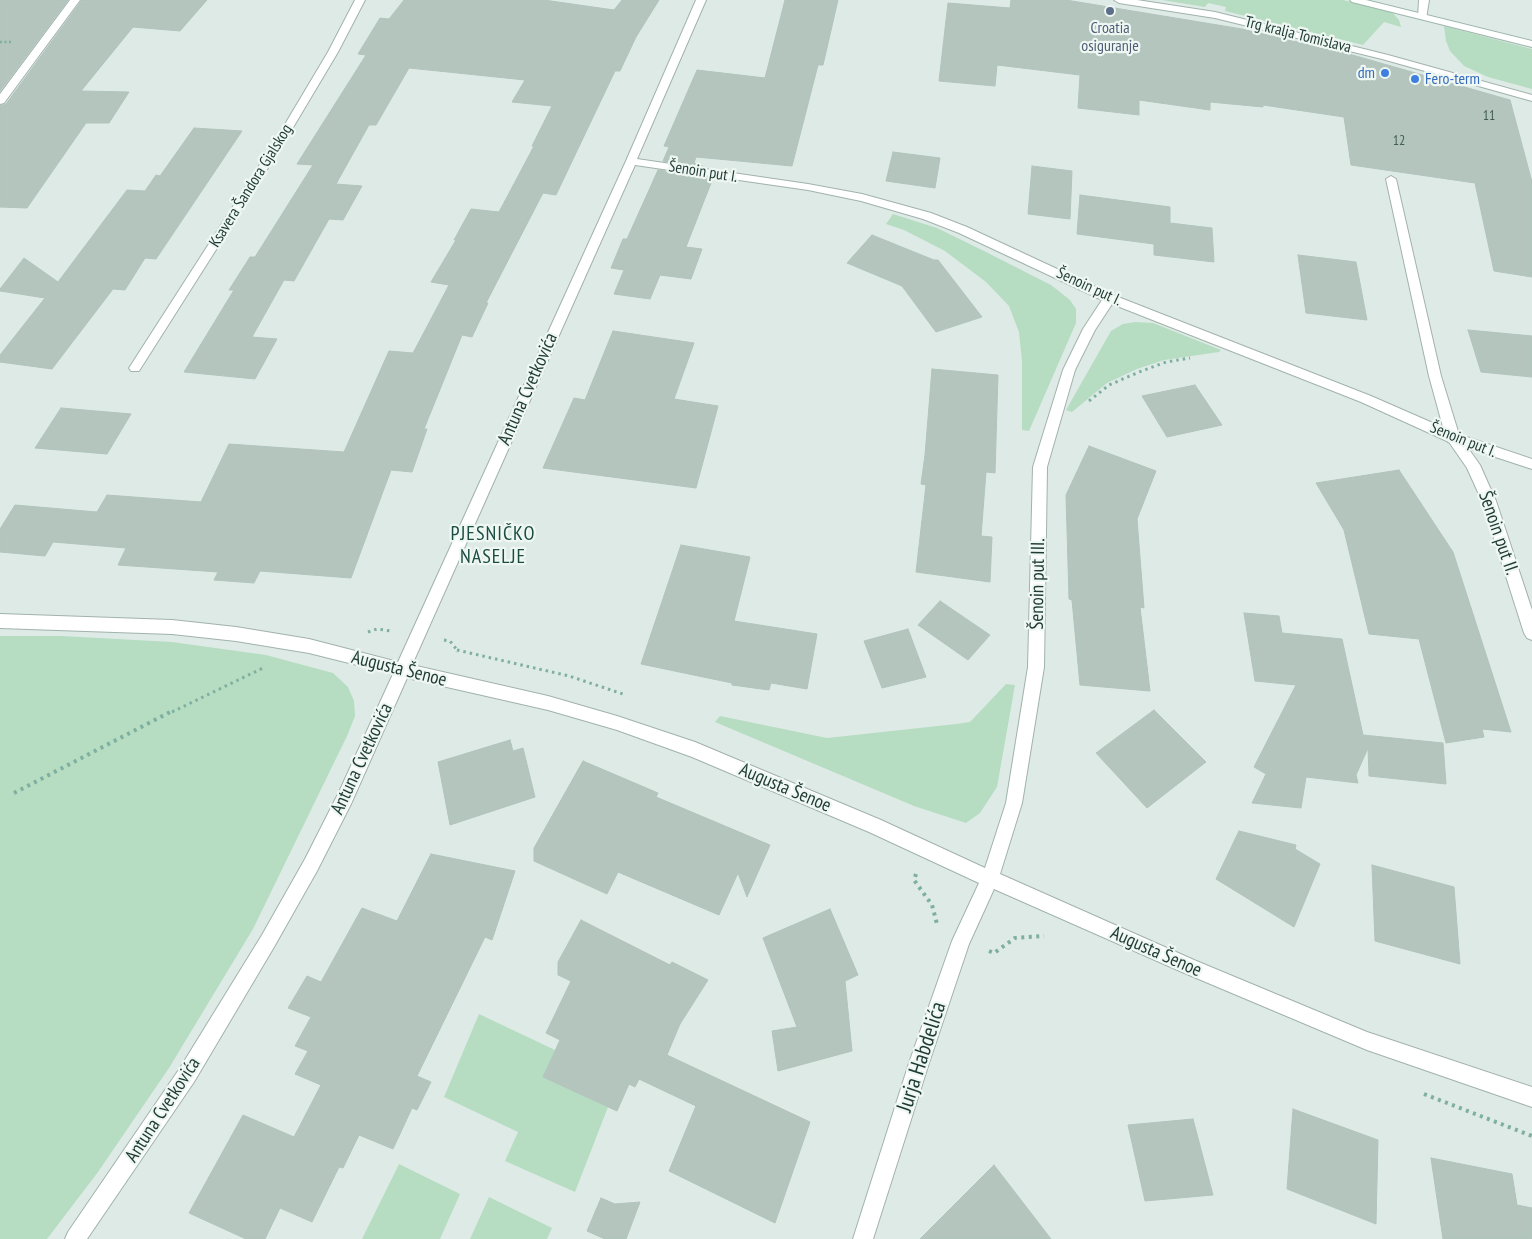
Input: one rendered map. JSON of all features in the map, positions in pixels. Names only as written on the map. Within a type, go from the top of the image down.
[{"type":"street","points":[[0,101],[75,0]]},
{"type":"street","name":"Ksavera Šandora Gjalskog","points":[[135,368],[280,141],[333,52],[360,0]]},
{"type":"street","name":"Antuna Cvetkovića","points":[[75,1239],[187,1075],[268,941],[311,865],[345,798],[631,161],[701,0]]},
{"type":"street","name":"Trg kralja Tomislava","points":[[1119,0],[1153,3],[1311,38],[1532,98]]},
{"type":"street","points":[[1355,0],[1532,44]]},
{"type":"street","points":[[1423,17],[1424,0]]},
{"type":"street","name":"Šenoin put I.","points":[[631,161],[808,187],[887,204],[927,216],[963,230],[1109,298],[1366,399],[1453,438],[1532,464]]},
{"type":"street","points":[[1391,179],[1433,366],[1453,438]]},
{"type":"street","name":"Šenoin put III.","points":[[990,879],[1014,803],[1036,667],[1040,467],[1069,370],[1089,329],[1109,298]]},
{"type":"street","name":"Šenoin put II.","points":[[1453,438],[1473,465],[1489,501],[1532,633]]},
{"type":"street","name":"Augusta Šenoe","points":[[0,620],[172,627],[236,634],[309,646],[402,670],[548,703],[618,723],[695,750],[875,826],[1188,966],[1368,1041],[1532,1097]]},
{"type":"street","name":"Jurja Habdelića","points":[[864,1239],[961,941],[990,879]]},
{"type":"path","points":[[1086,403],[1109,385],[1139,372],[1166,362],[1192,358]]},
{"type":"path","points":[[14,793],[171,712],[266,667]]},
{"type":"green space","points":[[1162,0],[1343,0],[1391,11],[1399,20],[1401,27],[1384,22],[1363,45],[1225,11],[1226,7],[1208,3],[1205,7]]},
{"type":"green space","points":[[1444,26],[1532,49],[1532,89],[1488,77],[1464,66],[1450,51],[1446,41]]},
{"type":"green space","points":[[893,214],[937,228],[1051,285],[1070,300],[1076,309],[1076,323],[1029,431],[1022,430],[1022,361],[1019,332],[1009,306],[986,282],[945,251],[904,230],[886,224]]},
{"type":"green space","points":[[1135,322],[1153,323],[1221,350],[1219,352],[1164,360],[1137,369],[1107,383],[1072,412],[1066,410],[1111,331],[1123,324]]},
{"type":"green space","points":[[0,636],[62,636],[172,642],[266,655],[333,673],[348,687],[354,701],[355,716],[347,736],[253,929],[169,1068],[98,1172],[47,1239],[0,1239]]},
{"type":"green space","points":[[1006,684],[1015,685],[997,787],[980,813],[966,823],[914,806],[715,722],[720,716],[827,738],[956,724],[970,722]]},
{"type":"green space","points":[[479,1014],[555,1050],[543,1077],[608,1107],[575,1192],[505,1161],[518,1132],[444,1097]]},
{"type":"green space","points":[[399,1164],[460,1194],[440,1239],[362,1239]]},
{"type":"green space","points":[[489,1197],[552,1228],[547,1239],[470,1239]]},
{"type":"building","points":[[0,0],[68,0],[0,91]]},
{"type":"building","points":[[82,0],[207,0],[180,31],[133,27],[81,91],[129,92],[109,123],[86,123],[27,208],[0,207],[0,106],[6,104]]},
{"type":"building","points":[[404,0],[544,0],[614,10],[622,0],[659,0],[636,37],[620,71],[615,71],[556,195],[543,193],[486,303],[488,303],[472,337],[462,335],[424,429],[427,429],[412,472],[391,470],[351,578],[260,571],[254,583],[214,580],[218,572],[118,565],[126,548],[53,542],[45,556],[0,552],[0,529],[15,505],[97,512],[107,495],[201,502],[229,444],[344,452],[389,351],[413,353],[449,285],[431,282],[456,240],[454,240],[471,209],[499,212],[534,146],[532,146],[552,106],[512,102],[525,80],[409,68],[376,125],[369,125],[336,184],[362,186],[343,220],[329,219],[294,281],[284,280],[252,337],[277,339],[255,379],[184,372],[234,290],[229,290],[250,257],[255,257],[313,165],[297,164],[366,55],[358,54],[380,18],[389,19]]},
{"type":"building","points":[[785,0],[838,0],[823,65],[818,65],[792,166],[696,157],[694,163],[705,167],[663,161],[669,147],[664,146],[697,70],[765,78]]},
{"type":"building","points":[[1011,0],[1066,0],[1242,29],[1349,54],[1510,100],[1532,182],[1532,277],[1494,271],[1475,183],[1351,165],[1344,117],[1263,105],[1263,107],[1210,102],[1210,110],[1139,100],[1139,115],[1078,108],[1080,75],[997,65],[995,86],[939,81],[948,3],[1010,8]]},
{"type":"building","points":[[194,128],[242,131],[156,259],[145,258],[125,290],[113,289],[52,369],[0,362],[0,355],[45,298],[0,291],[24,258],[58,282],[127,190],[145,191],[156,175],[160,176]]},
{"type":"building","points":[[893,152],[940,158],[935,188],[886,181]]},
{"type":"building","points":[[1032,166],[1072,171],[1070,219],[1028,214]]},
{"type":"building","points":[[658,170],[713,178],[686,247],[702,249],[691,279],[660,275],[650,299],[614,294],[624,270],[611,268],[623,239],[627,239]]},
{"type":"building","points":[[1080,195],[1170,207],[1170,223],[1212,228],[1214,262],[1154,255],[1154,244],[1077,234]]},
{"type":"building","points":[[872,235],[938,260],[982,317],[936,332],[902,286],[847,263]]},
{"type":"building","points":[[1298,255],[1356,262],[1367,320],[1306,313]]},
{"type":"building","points":[[1468,330],[1532,336],[1532,377],[1481,372]]},
{"type":"building","points":[[613,331],[694,343],[674,399],[718,406],[696,488],[543,468],[574,398],[585,400]]},
{"type":"building","points":[[932,369],[998,375],[995,473],[986,472],[981,536],[992,537],[990,582],[916,572],[926,485],[921,484]]},
{"type":"building","points":[[1195,385],[1222,425],[1167,437],[1142,396]]},
{"type":"building","points":[[61,408],[131,414],[107,454],[35,448]]},
{"type":"building","points":[[1089,446],[1156,471],[1137,519],[1144,608],[1140,607],[1150,691],[1080,685],[1072,600],[1069,599],[1066,495]]},
{"type":"building","points":[[1399,470],[1453,552],[1511,732],[1482,729],[1484,737],[1446,743],[1419,639],[1369,634],[1344,530],[1316,483]]},
{"type":"building","points":[[681,545],[750,557],[734,621],[817,634],[807,689],[771,683],[769,690],[732,685],[732,683],[641,664]]},
{"type":"building","points":[[940,601],[990,635],[968,660],[918,625]]},
{"type":"building","points":[[1244,613],[1279,616],[1282,633],[1342,639],[1363,735],[1443,743],[1446,784],[1369,776],[1368,748],[1356,775],[1358,783],[1306,777],[1301,808],[1252,803],[1266,774],[1254,767],[1296,685],[1255,681]]},
{"type":"building","points":[[908,629],[926,677],[882,688],[864,641]]},
{"type":"building","points":[[1154,710],[1206,762],[1147,808],[1096,753]]},
{"type":"building","points":[[510,740],[513,751],[523,748],[535,797],[450,825],[438,762]]},
{"type":"building","points":[[583,761],[658,793],[656,797],[770,845],[747,897],[738,873],[719,915],[618,872],[607,894],[534,861],[534,848]]},
{"type":"building","points":[[1239,831],[1296,845],[1295,849],[1320,864],[1294,927],[1216,879]]},
{"type":"building","points":[[431,854],[515,871],[492,940],[485,937],[417,1076],[431,1082],[417,1110],[412,1108],[393,1149],[359,1135],[343,1168],[339,1167],[312,1222],[280,1208],[265,1239],[246,1239],[189,1213],[243,1115],[294,1137],[321,1085],[295,1074],[308,1051],[295,1046],[311,1017],[288,1008],[307,976],[321,982],[362,908],[397,921]]},
{"type":"building","points":[[1372,865],[1454,887],[1460,964],[1375,941]]},
{"type":"building","points":[[830,909],[858,975],[845,981],[852,1051],[778,1071],[772,1031],[797,1027],[763,938]]},
{"type":"building","points":[[581,920],[670,965],[672,962],[708,980],[680,1024],[667,1055],[810,1122],[775,1223],[669,1171],[696,1106],[639,1079],[635,1087],[629,1084],[617,1111],[543,1077],[560,1040],[546,1033],[571,981],[558,975],[558,962]]},
{"type":"building","points":[[1293,1109],[1378,1140],[1376,1224],[1287,1189]]},
{"type":"building","points":[[1193,1119],[1213,1195],[1145,1201],[1128,1125]]},
{"type":"building","points":[[1431,1158],[1512,1174],[1517,1205],[1532,1208],[1532,1239],[1443,1239]]},
{"type":"building","points":[[994,1165],[1051,1239],[920,1239]]},
{"type":"building","points":[[601,1198],[615,1204],[640,1202],[626,1239],[605,1239],[587,1231]]},
{"type":"place","name":"Croatia osiguranje","points":[[1110,11]]},
{"type":"place","name":"dm","points":[[1385,73]]},
{"type":"place","name":"Fero-term","points":[[1415,79]]},
{"type":"district","name":"PJESNIČKO NASELJE","points":[[493,546]]}]
